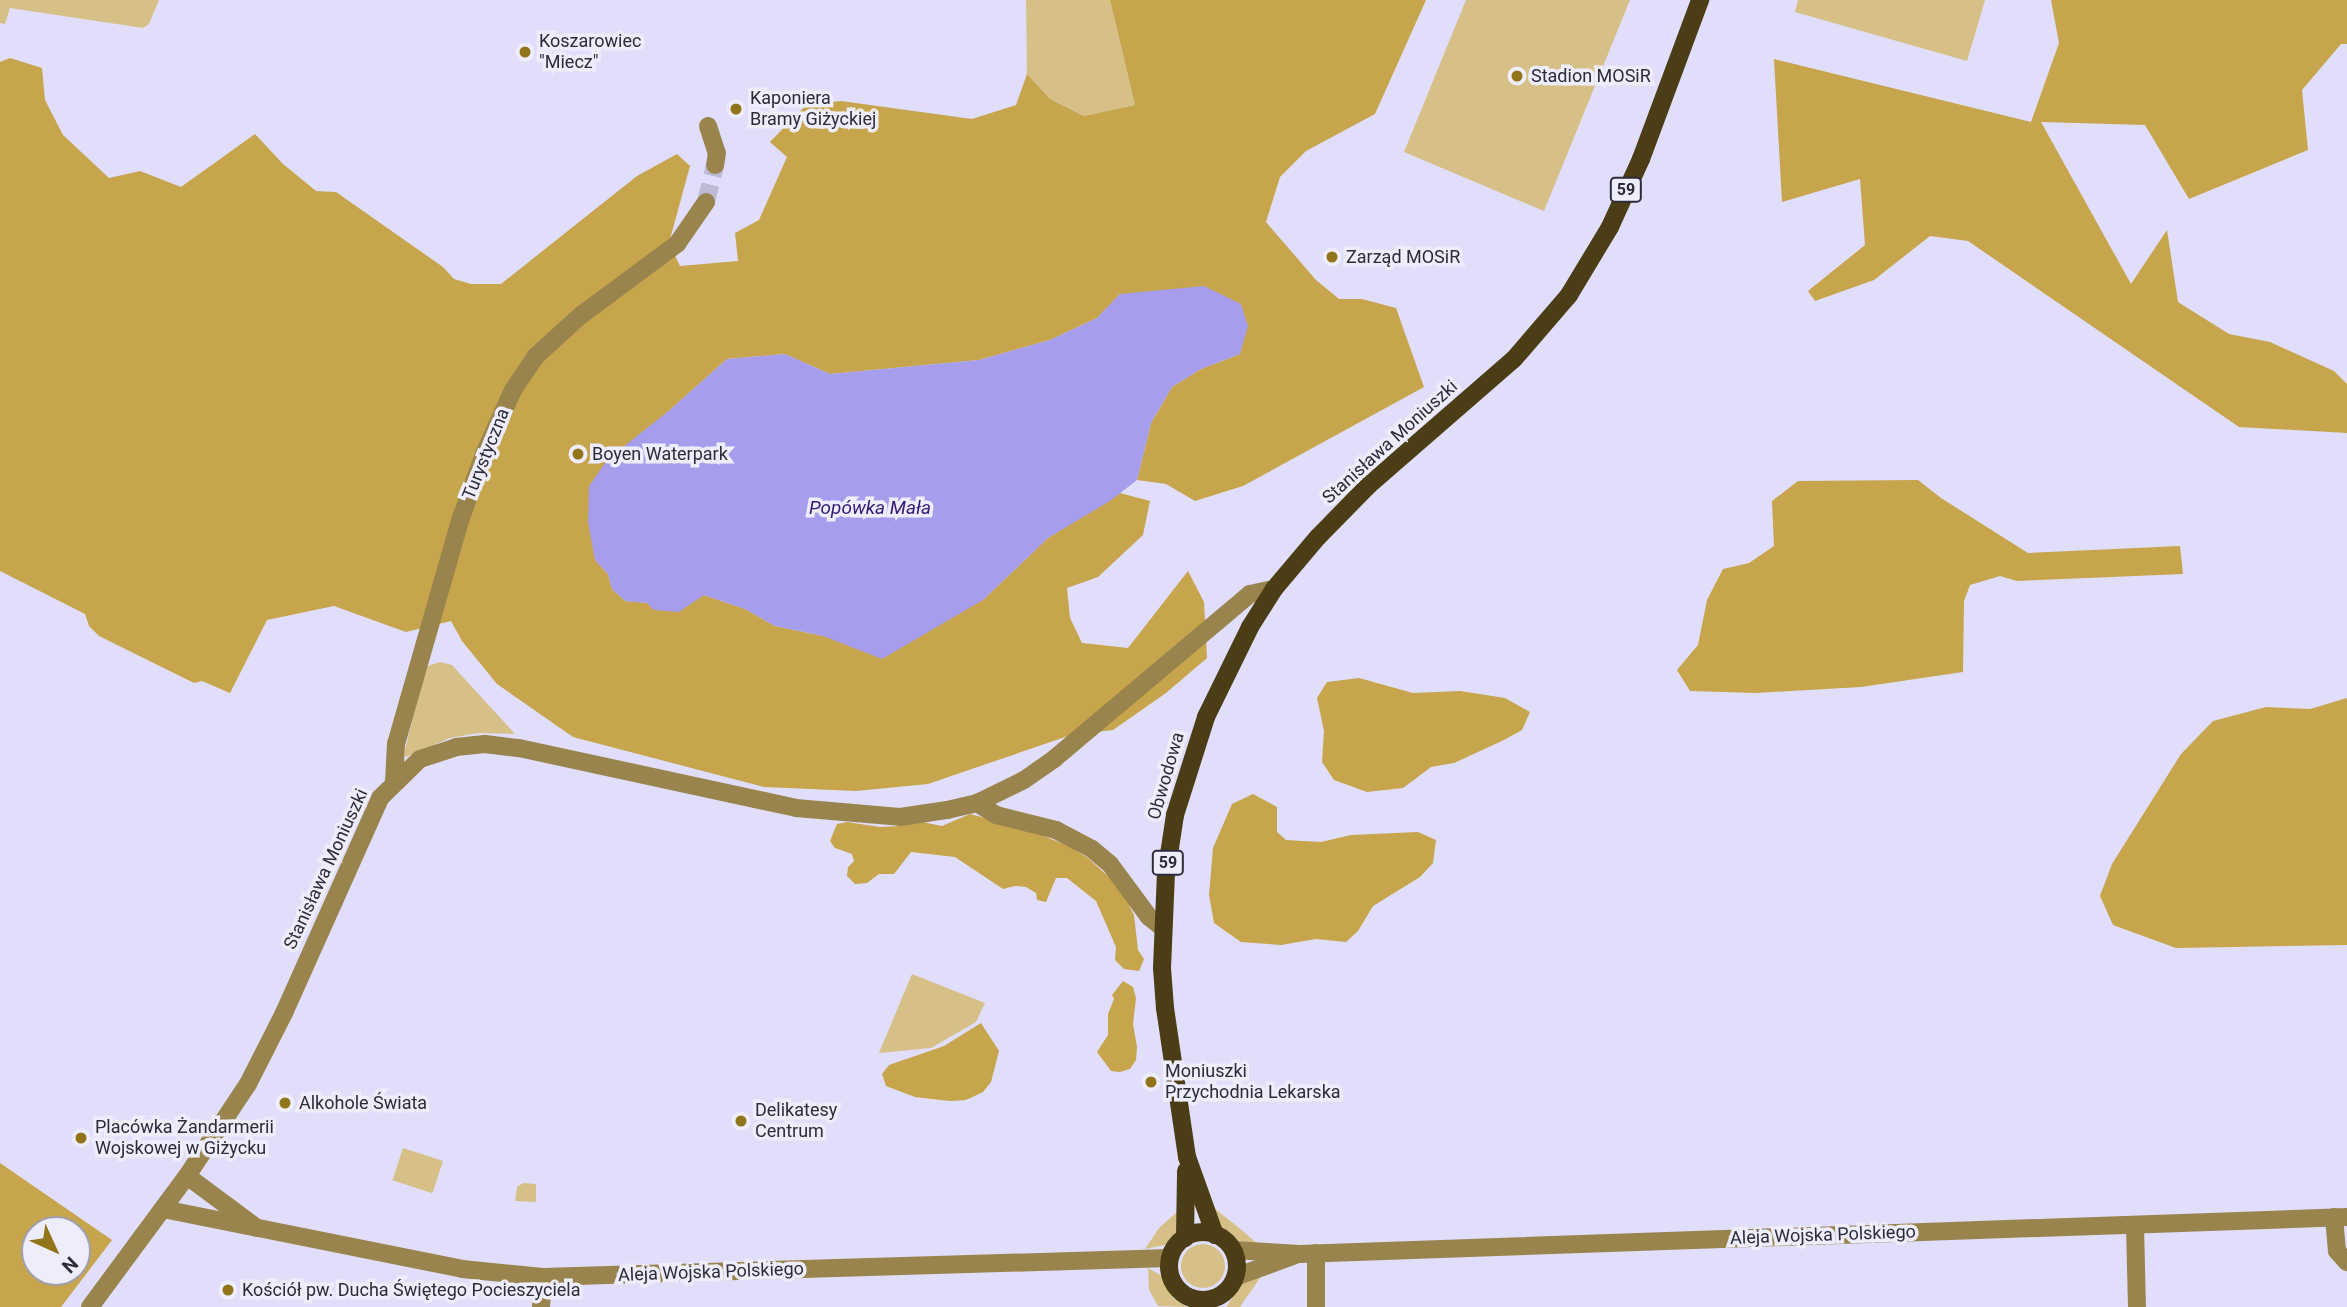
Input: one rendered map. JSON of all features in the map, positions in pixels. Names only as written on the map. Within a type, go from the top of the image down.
[{"type":"main road","name":"Stanisława Moniuszki","points":[[1274,589],[1318,537],[1362,492],[1514,359],[1569,295],[1610,227],[1641,159],[1700,0]]},
{"type":"main road","name":"Obwodowa","points":[[1185,1238],[1187,1157],[1165,1008],[1163,928],[1166,874],[1175,815],[1193,752],[1223,679],[1274,589]]},
{"type":"main road","name":"Obwodowa","points":[[1187,1157],[1215,1234]]},
{"type":"main road","points":[[1200,1232],[1215,1234],[1233,1250],[1237,1263],[1235,1277],[1217,1302],[1196,1303],[1174,1284],[1170,1258],[1185,1238],[1200,1232]]},
{"type":"street","points":[[708,126],[717,153],[715,166]]},
{"type":"street","name":"Turystyczna","points":[[394,782],[396,744],[461,518],[484,454],[513,390],[536,356],[580,316],[677,244],[705,202]]},
{"type":"street","name":"Stanisława Moniuszki","points":[[90,1307],[187,1176],[266,1051],[380,798],[420,759],[437,751],[485,744],[519,748],[796,808],[900,817],[977,803],[1024,780],[1054,759],[1250,594],[1274,589]]},
{"type":"street","points":[[977,803],[996,815],[1056,830],[1092,849],[1119,874],[1149,917],[1163,928]]},
{"type":"street","name":"Aleja Wojska Polskiego","points":[[187,1176],[257,1228]]},
{"type":"street","name":"Aleja Wojska Polskiego","points":[[163,1209],[462,1269],[543,1277],[1170,1258]]},
{"type":"street","points":[[2341,1217],[2337,1251],[2347,1262]]},
{"type":"street","name":"Aleja Wojska Polskiego","points":[[1233,1250],[1308,1254],[2341,1217]]},
{"type":"street","points":[[2135,1226],[2137,1307]]},
{"type":"street","points":[[1308,1254],[1317,1307]]},
{"type":"street","name":"Aleja Wojska Polskiego","points":[[1235,1277],[1308,1254]]},
{"type":"street","points":[[541,1307],[543,1277]]},
{"type":"shaded area","points":[[0,0],[159,0],[149,24],[143,28],[10,8],[5,24],[0,23]]},
{"type":"shaded area","points":[[1026,0],[1110,0],[1135,105],[1084,116],[1050,99],[1027,74]]},
{"type":"shaded area","points":[[1110,0],[1426,0],[1375,114],[1306,151],[1280,177],[1266,222],[1316,280],[1339,299],[1362,299],[1396,308],[1424,387],[1243,486],[1195,501],[1166,484],[1137,480],[1151,423],[1172,387],[1201,369],[1240,354],[1120,294],[1097,318],[1050,340],[979,360],[830,374],[785,354],[727,359],[671,409],[595,560],[608,574],[612,589],[625,601],[647,603],[704,595],[745,609],[775,626],[823,636],[983,600],[1048,538],[1120,493],[1150,501],[1143,535],[1098,577],[1067,588],[1070,618],[1082,643],[1128,648],[1188,571],[1204,602],[1207,658],[1166,693],[1113,730],[1071,735],[928,784],[856,791],[764,787],[573,737],[497,684],[462,641],[451,621],[406,632],[334,606],[267,620],[230,693],[202,681],[194,683],[99,636],[89,626],[85,614],[0,571],[0,62],[10,58],[42,68],[45,100],[63,135],[109,178],[140,171],[181,187],[255,134],[283,164],[316,191],[336,192],[443,267],[454,279],[471,284],[501,284],[637,176],[677,154],[690,166],[669,243],[680,266],[738,261],[735,233],[759,220],[787,157],[770,142],[806,105],[841,101],[972,119],[1016,105],[1027,74],[1050,99],[1084,116],[1135,105]]},
{"type":"shaded area","name":"Stadion MOSiR","points":[[1466,0],[1630,0],[1544,211],[1404,152]]},
{"type":"shaded area","points":[[1798,0],[1985,0],[1967,61],[1795,12]]},
{"type":"shaded area","points":[[2051,0],[2347,0],[2347,44],[2341,44],[2302,90],[2308,150],[2189,199],[2145,125],[2041,122],[2131,284],[2167,230],[2178,302],[2229,334],[2270,342],[2334,371],[2347,384],[2347,433],[2239,427],[1968,241],[1930,236],[1874,280],[1815,301],[1808,291],[1865,245],[1860,179],[1782,202],[1774,59],[2031,122],[2059,43]]},
{"type":"shaded area","points":[[1918,480],[1941,498],[2028,553],[2180,546],[2183,574],[2017,581],[2000,576],[1970,585],[1964,601],[1963,672],[1861,687],[1755,693],[1690,691],[1677,670],[1698,645],[1707,600],[1723,569],[1749,563],[1774,546],[1772,501],[1798,481]]},
{"type":"shaded area","points":[[440,662],[452,665],[515,734],[478,733],[450,738],[406,757],[404,754],[423,676],[428,666]]},
{"type":"shaded area","points":[[1359,678],[1413,693],[1460,691],[1505,698],[1530,712],[1522,730],[1504,740],[1454,763],[1431,767],[1403,788],[1367,792],[1334,780],[1322,762],[1324,731],[1317,698],[1327,682]]},
{"type":"shaded area","points":[[2347,698],[2347,945],[2176,948],[2113,925],[2100,896],[2112,864],[2181,754],[2213,721],[2266,707],[2310,709]]},
{"type":"shaded area","points":[[1253,794],[1277,807],[1277,832],[1286,840],[1321,842],[1351,835],[1418,832],[1436,840],[1433,863],[1420,877],[1373,906],[1358,931],[1346,942],[1316,939],[1281,945],[1241,942],[1214,923],[1209,895],[1213,848],[1232,804]]},
{"type":"shaded area","points":[[970,814],[1023,828],[1069,846],[1088,858],[1120,887],[1134,915],[1138,950],[1144,959],[1139,971],[1124,969],[1115,960],[1116,947],[1096,901],[1067,878],[1056,878],[1046,902],[1037,900],[1036,893],[1026,887],[1003,889],[955,857],[911,852],[894,874],[879,874],[867,883],[855,884],[847,876],[848,867],[854,861],[852,854],[835,848],[830,841],[837,824],[847,822],[880,827],[899,826],[912,820],[942,826]]},
{"type":"shaded area","points":[[912,974],[985,1003],[976,1022],[931,1048],[879,1053]]},
{"type":"shaded area","points":[[1123,981],[1133,987],[1136,998],[1133,1024],[1137,1047],[1136,1060],[1130,1069],[1120,1072],[1111,1071],[1097,1052],[1108,1035],[1108,1014],[1114,999],[1112,995]]},
{"type":"shaded area","points":[[981,1023],[999,1051],[991,1082],[983,1092],[966,1100],[950,1101],[915,1097],[886,1086],[882,1074],[889,1065],[944,1046]]},
{"type":"shaded area","points":[[403,1148],[443,1161],[432,1193],[392,1180]]},
{"type":"shaded area","points":[[0,1163],[77,1216],[21,1216],[21,1286],[77,1286],[61,1307],[0,1307]]},
{"type":"shaded area","points":[[523,1183],[536,1184],[536,1202],[515,1201],[517,1187]]},
{"type":"shaded area","points":[[1214,1208],[1259,1245],[1239,1244],[1214,1224]]},
{"type":"shaded area","points":[[1177,1212],[1180,1224],[1176,1234],[1165,1245],[1145,1249],[1159,1228]]},
{"type":"shaded area","points":[[91,1226],[112,1240],[91,1268]]},
{"type":"shaded area","points":[[1203,1244],[1219,1250],[1225,1266],[1219,1282],[1203,1288],[1187,1282],[1181,1266],[1187,1250]]},
{"type":"shaded area","points":[[1148,1268],[1160,1275],[1173,1298],[1187,1307],[1158,1306],[1149,1290]]},
{"type":"shaded area","points":[[1262,1275],[1240,1307],[1226,1307],[1245,1279]]},
{"type":"water","name":"Popówka Mała","points":[[1204,286],[1241,304],[1248,326],[1240,354],[1201,369],[1172,387],[1151,423],[1137,480],[1110,501],[1048,538],[983,600],[882,659],[823,636],[775,626],[745,609],[704,595],[679,612],[654,610],[647,603],[625,601],[612,589],[608,574],[595,560],[588,522],[589,486],[608,459],[671,409],[727,359],[785,354],[830,374],[979,360],[1050,340],[1097,318],[1120,294]]},
{"type":"tunnel","points":[[706,202],[715,165]]},
{"type":"place","name":"Koszarowiec \"Miecz\"","points":[[525,52]]},
{"type":"place","name":"Stadion MOSiR","points":[[1517,76]]},
{"type":"place","name":"Kaponiera Bramy Giżyckiej","points":[[736,109]]},
{"type":"place","name":"Zarząd MOSiR","points":[[1332,257]]},
{"type":"place","name":"Boyen Waterpark","points":[[578,454]]},
{"type":"place","name":"Moniuszki Przychodnia Lekarska","points":[[1151,1082]]},
{"type":"place","name":"Alkohole Świata","points":[[285,1103]]},
{"type":"place","name":"Delikatesy Centrum","points":[[741,1121]]},
{"type":"place","name":"Placówka Żandarmerii Wojskowej w Giżycku","points":[[81,1138]]},
{"type":"place","name":"Kościół pw. Ducha Świętego Pocieszyciela","points":[[228,1290]]}]
